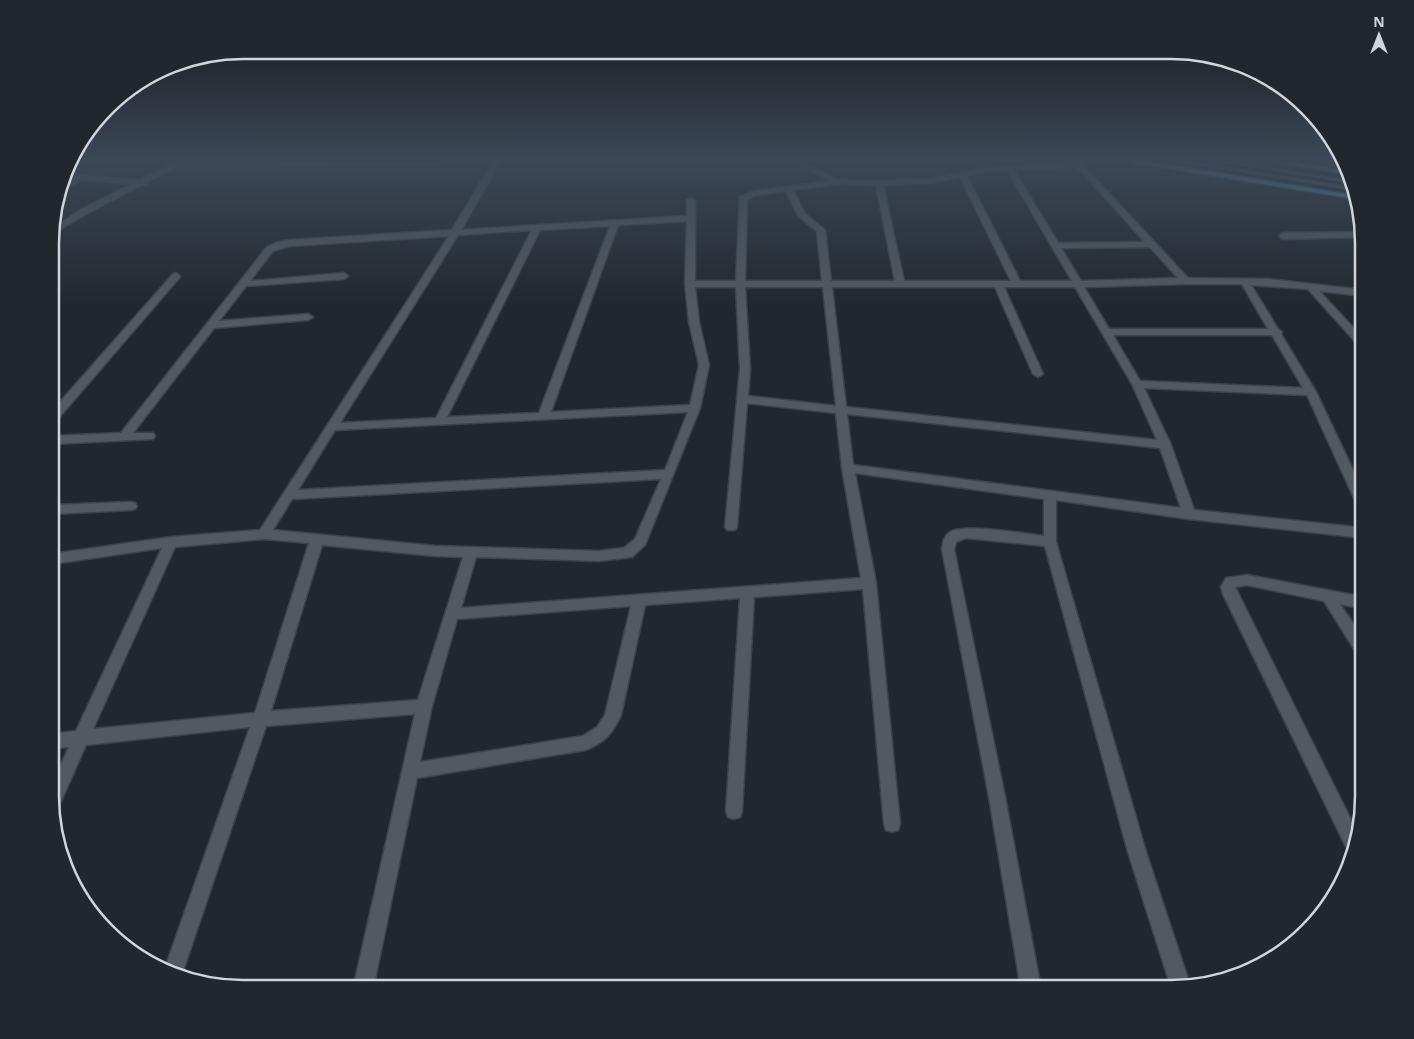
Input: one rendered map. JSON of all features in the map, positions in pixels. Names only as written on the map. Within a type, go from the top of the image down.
[{"type":"street","points":[[59,228],[90,209]]},
{"type":"street","points":[[264,534],[469,209]]},
{"type":"street","points":[[59,559],[171,542],[264,534],[392,548],[599,556],[627,553],[640,542],[669,474],[695,408],[704,365],[694,322],[690,284],[692,209]]},
{"type":"street","points":[[731,527],[745,369],[740,284],[743,209]]},
{"type":"street","points":[[799,209],[802,215],[821,230],[848,468],[869,583],[892,824]]},
{"type":"street","points":[[885,209],[900,284]]},
{"type":"street","points":[[980,209],[1017,284]]},
{"type":"street","points":[[1034,209],[1136,384],[1164,444],[1189,514]]},
{"type":"street","points":[[1120,209],[1185,282]]},
{"type":"street","points":[[124,437],[270,249],[280,244],[692,218]]},
{"type":"street","points":[[544,416],[614,223]]},
{"type":"street","points":[[440,421],[537,228]]},
{"type":"street","points":[[1284,236],[1355,234]]},
{"type":"street","points":[[1056,246],[1152,244]]},
{"type":"street","points":[[59,410],[176,276]]},
{"type":"street","points":[[242,284],[344,276]]},
{"type":"street","points":[[690,284],[1245,282],[1310,286],[1355,292]]},
{"type":"street","points":[[1245,282],[1277,332],[1311,392],[1355,487]]},
{"type":"street","points":[[998,284],[1038,374]]},
{"type":"street","points":[[1310,286],[1355,335]]},
{"type":"street","points":[[210,325],[308,317]]},
{"type":"street","points":[[1107,332],[1277,332]]},
{"type":"street","points":[[1136,384],[1311,392]]},
{"type":"street","points":[[742,399],[1164,444]]},
{"type":"street","points":[[331,427],[695,408]]},
{"type":"street","points":[[59,440],[149,436]]},
{"type":"street","points":[[848,468],[1189,514],[1355,532]]},
{"type":"street","points":[[287,496],[669,474]]},
{"type":"street","points":[[1050,494],[1050,542],[1137,852],[1179,980]]},
{"type":"street","points":[[59,510],[131,506]]},
{"type":"street","points":[[1029,980],[948,549],[950,540],[956,535],[966,533],[1050,542]]},
{"type":"street","points":[[175,967],[261,719],[317,539]]},
{"type":"street","points":[[59,787],[171,542]]},
{"type":"street","points":[[364,980],[424,706],[471,552]]},
{"type":"street","points":[[1350,839],[1228,587],[1231,582],[1247,580],[1355,600]]},
{"type":"street","points":[[452,614],[869,583]]},
{"type":"street","points":[[734,811],[747,592]]},
{"type":"street","points":[[1328,596],[1355,639]]},
{"type":"street","points":[[410,771],[585,743],[598,737],[608,728],[613,714],[640,600]]},
{"type":"street","points":[[59,740],[261,719],[424,706]]}]
